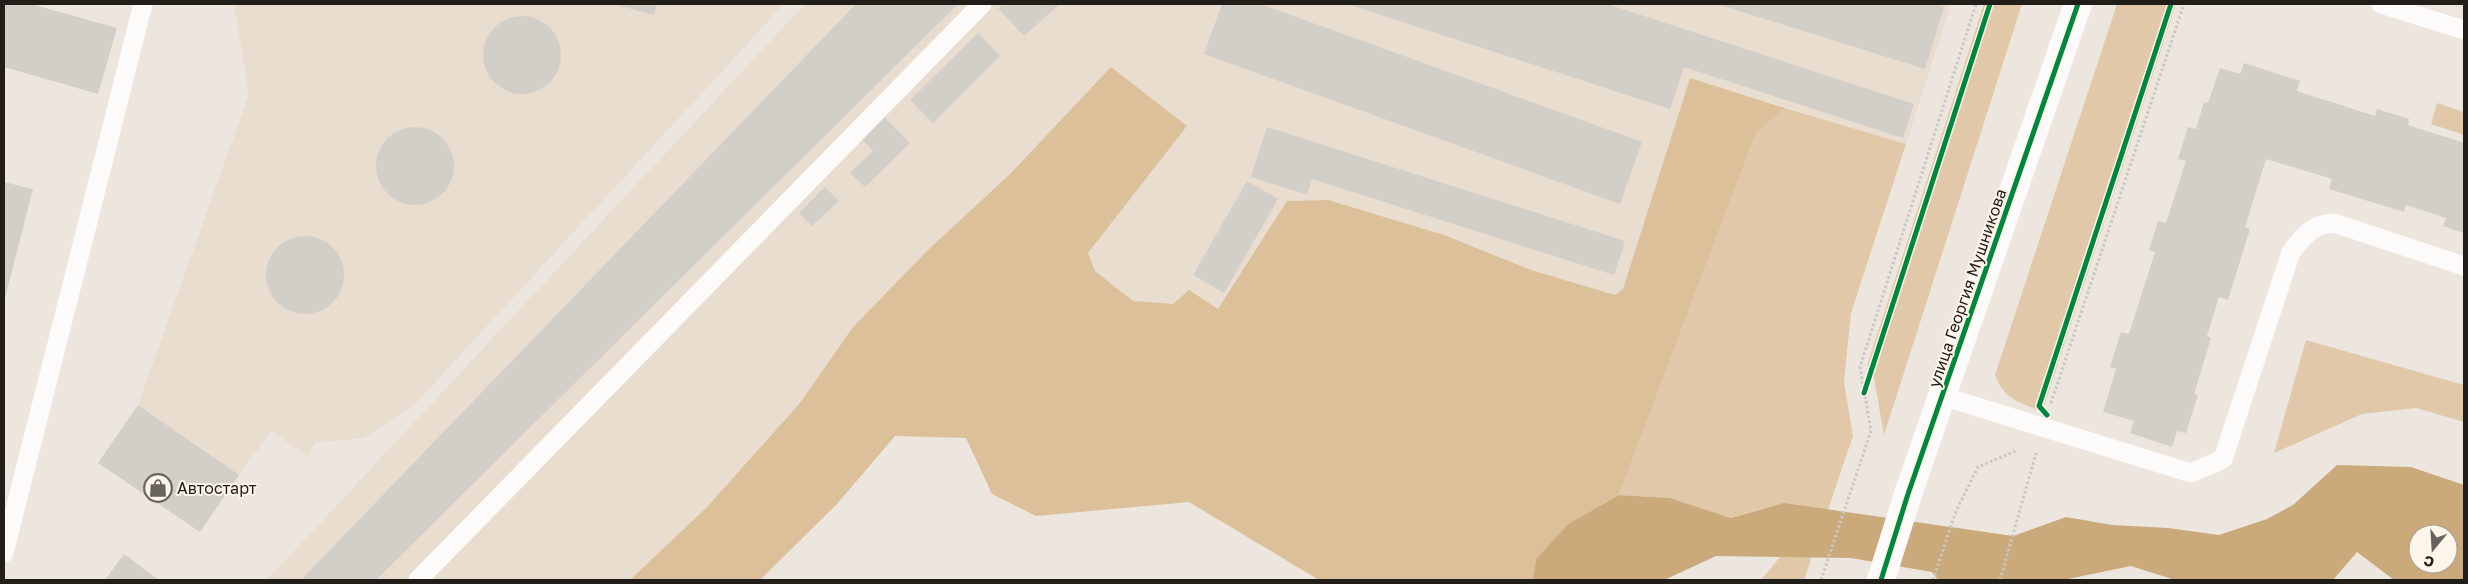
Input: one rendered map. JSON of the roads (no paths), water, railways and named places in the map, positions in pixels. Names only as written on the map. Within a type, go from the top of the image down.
[{"type":"street","name":"улица Георгия Мушникова","points":[[1881,580],[1908,494],[2078,4]]},
{"type":"lane","points":[[4,552],[143,4]]},
{"type":"lane","points":[[418,580],[982,4]]},
{"type":"lane","points":[[2381,4],[2464,30]]},
{"type":"lane","points":[[1942,396],[2191,474],[2223,460],[2291,252],[2304,234],[2322,223],[2334,223],[2464,266]]},
{"type":"place","name":"Автостарт","points":[[158,488]]}]
